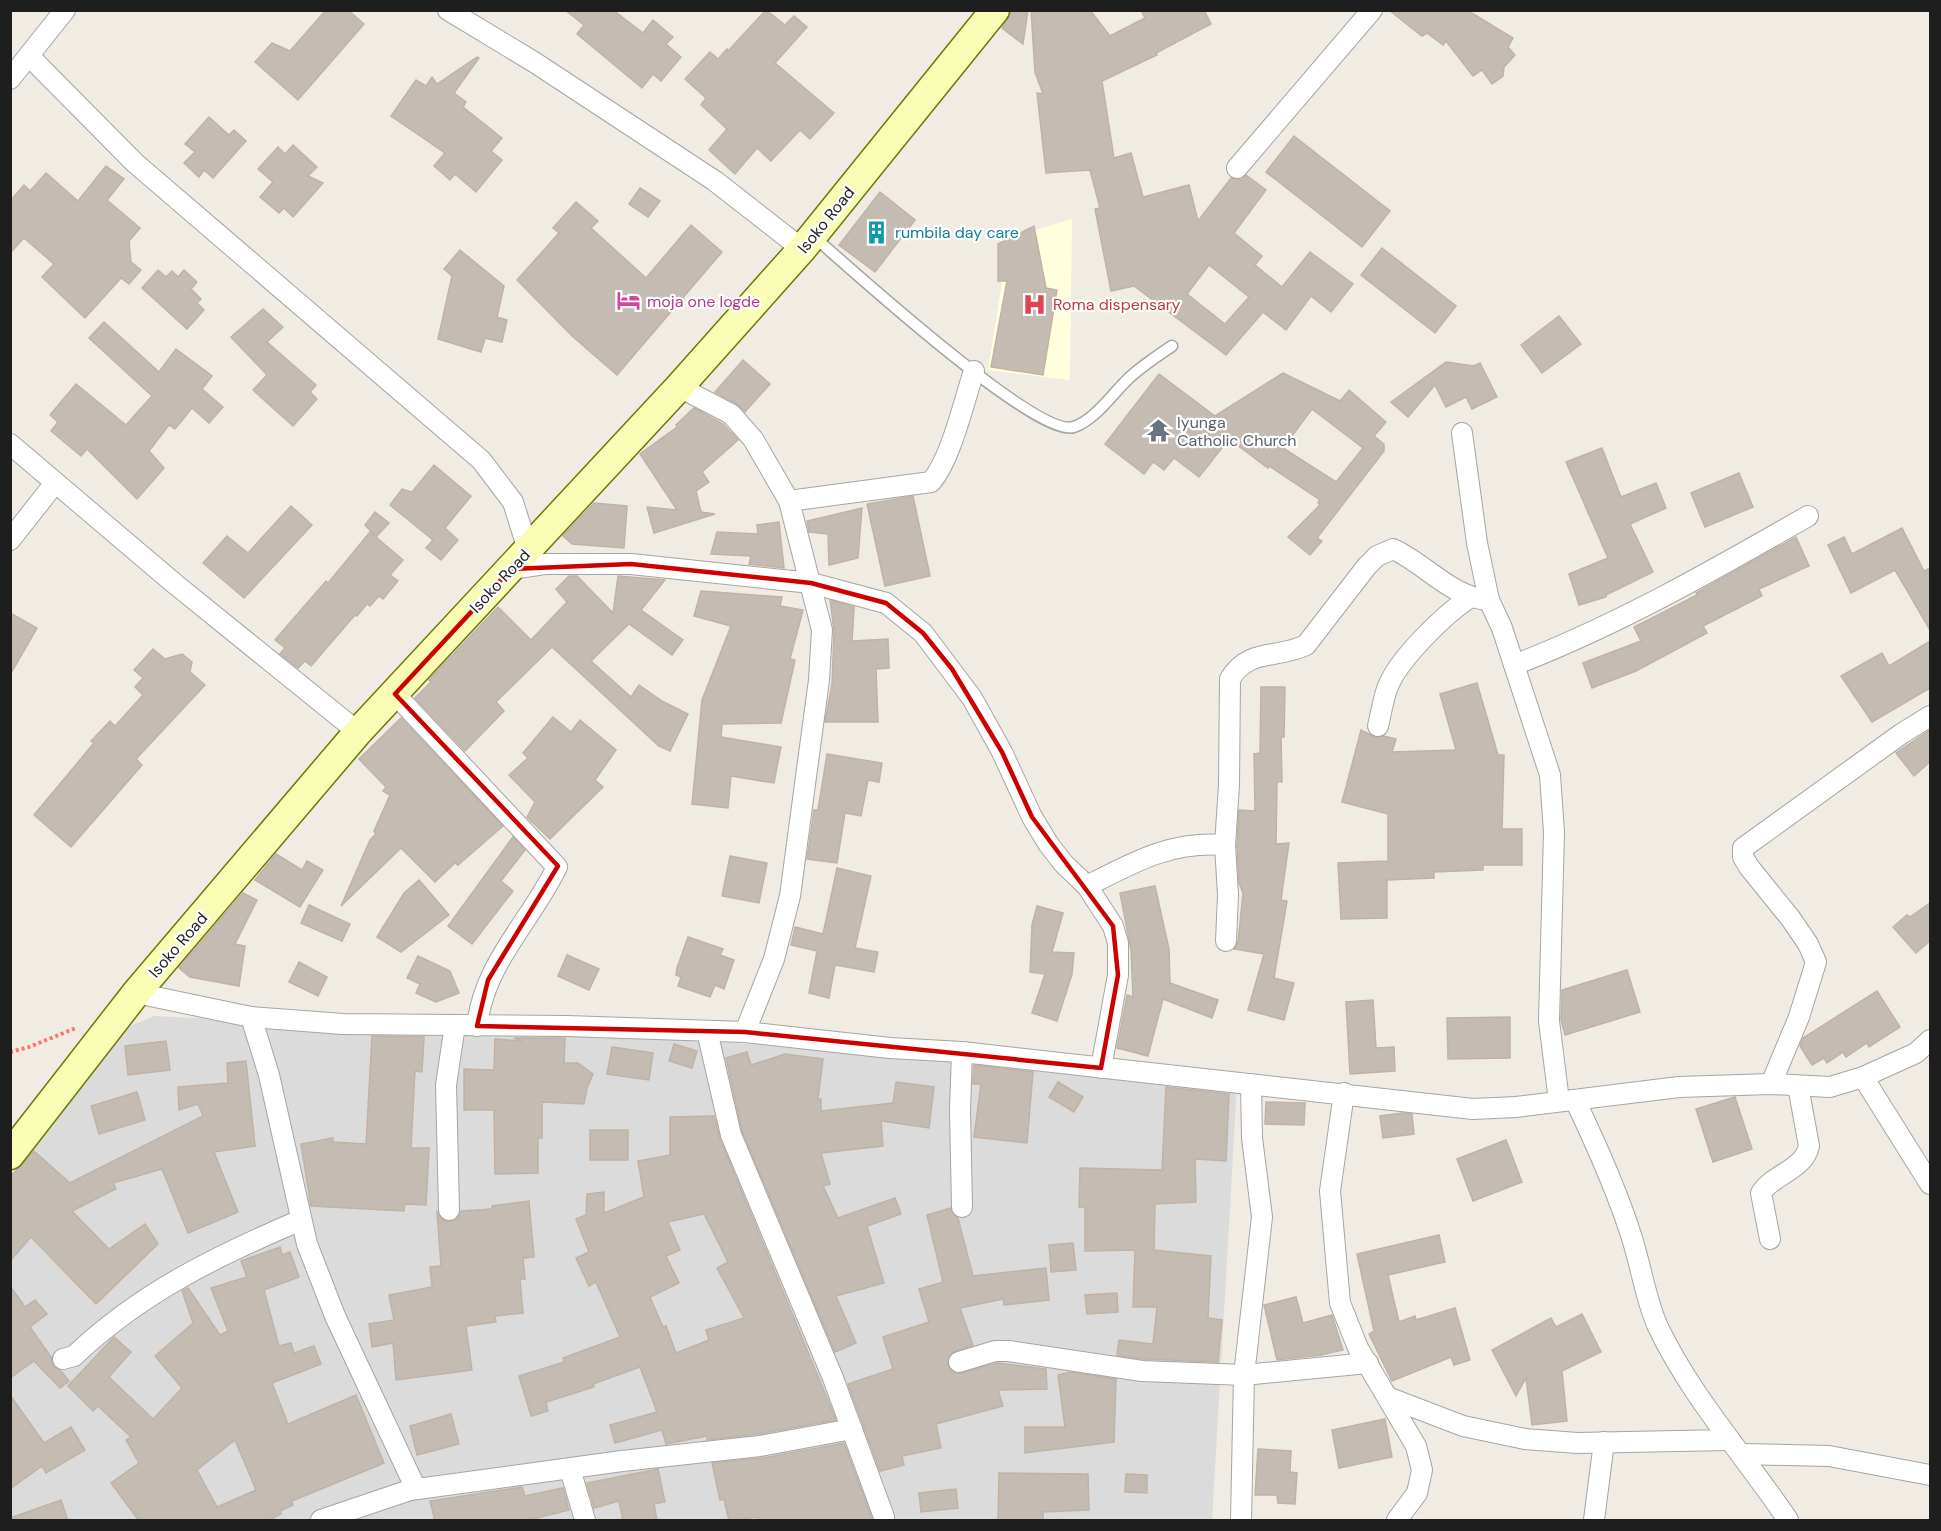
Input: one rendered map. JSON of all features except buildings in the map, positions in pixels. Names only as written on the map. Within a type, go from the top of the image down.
[{"type":"street","points":[[10,79],[65,10]]},
{"type":"street","points":[[448,10],[470,16],[534,63],[808,242]]},
{"type":"street","points":[[1237,168],[1372,10]]},
{"type":"street","name":"Isoko Road","points":[[10,1155],[136,993],[358,732],[679,387],[808,242],[991,12]]},
{"type":"street","points":[[28,56],[135,163],[481,460],[513,502],[520,559],[545,564],[631,564],[811,583],[886,603],[923,633],[972,699],[1002,752],[1032,817],[1064,864],[1087,886],[1113,926],[1118,943],[1118,975],[1101,1068]]},
{"type":"street","points":[[789,501],[931,482],[937,474],[953,434],[974,371]]},
{"type":"street","points":[[679,387],[731,414],[753,439],[789,501],[822,630],[819,680],[796,855],[784,923],[774,959],[745,1032]]},
{"type":"street","points":[[1462,433],[1477,543],[1489,600],[1514,665],[1550,775],[1554,832],[1550,1021],[1567,1100],[1608,1167],[1632,1236],[1657,1324],[1685,1378],[1728,1440],[1742,1454],[1788,1521]]},
{"type":"street","points":[[10,444],[358,732]]},
{"type":"street","points":[[10,540],[55,483]]},
{"type":"street","points":[[1514,665],[1576,641],[1656,602],[1808,516]]},
{"type":"street","points":[[1226,941],[1228,895],[1225,845],[1229,785],[1230,679],[1237,667],[1259,656],[1294,651],[1306,645],[1367,566],[1377,556],[1393,549],[1413,558],[1469,598],[1489,600]]},
{"type":"street","points":[[1378,726],[1387,688],[1398,669],[1448,615],[1469,598]]},
{"type":"street","points":[[395,694],[557,867],[503,951],[488,980],[480,1001],[477,1026]]},
{"type":"street","points":[[1771,1084],[1799,1017],[1816,962],[1808,944],[1791,919],[1749,867],[1743,857],[1743,848],[1901,734],[1930,716]]},
{"type":"street","points":[[1087,886],[1161,851],[1201,843],[1225,845]]},
{"type":"street","points":[[136,993],[251,1017],[343,1024],[745,1032],[890,1048],[962,1052],[1473,1109],[1679,1087],[1771,1084],[1830,1087],[1863,1077],[1916,1053],[1930,1040]]},
{"type":"street","points":[[251,1017],[269,1075],[307,1244],[335,1316],[416,1489]]},
{"type":"street","points":[[449,1210],[446,1085],[455,1025]]},
{"type":"street","points":[[707,1030],[731,1135],[833,1378],[884,1517]]},
{"type":"street","points":[[962,1052],[960,1110],[962,1207]]},
{"type":"street","points":[[1863,1077],[1930,1184]]},
{"type":"street","points":[[1241,1521],[1244,1375],[1262,1217],[1252,1138],[1251,1084]]},
{"type":"street","points":[[1770,1239],[1761,1193],[1768,1182],[1788,1171],[1807,1155],[1809,1146],[1798,1086]]},
{"type":"street","points":[[1344,1093],[1330,1191],[1340,1303],[1349,1329],[1416,1446],[1422,1470],[1417,1493],[1397,1521]]},
{"type":"street","points":[[63,1359],[74,1356],[143,1299],[221,1254],[301,1220]]},
{"type":"street","points":[[959,1362],[995,1351],[1009,1351],[1142,1371],[1244,1375],[1368,1363]]},
{"type":"street","points":[[1390,1398],[1463,1426],[1498,1436],[1551,1442],[1728,1440]]},
{"type":"street","points":[[321,1521],[416,1489],[760,1446],[852,1429]]},
{"type":"street","points":[[1594,1521],[1604,1442]]},
{"type":"street","points":[[1742,1454],[1829,1456],[1930,1475]]},
{"type":"street","points":[[570,1469],[585,1521]]},
{"type":"lane","points":[[808,242],[974,371],[1047,422],[1063,428],[1076,427],[1143,366],[1172,346]]},
{"type":"path","points":[[10,1052],[81,1026],[115,1021]]},
{"type":"highlighted area","points":[[631,564],[811,583],[886,603],[923,633],[952,669],[1002,752],[1032,817],[1113,926],[1118,975],[1101,1068],[745,1032],[477,1026],[488,980],[558,866],[395,694],[511,569]]},
{"type":"shaded area","name":"Roma dispensary","points":[[1072,219],[1070,380],[988,370],[1009,238]]},
{"type":"shaded area","points":[[154,1016],[722,1042],[1237,1085],[1212,1520],[11,1520],[10,1187],[99,1039]]},
{"type":"place","name":"rumbila day care","points":[[877,232]]},
{"type":"place","name":"moja one logde","points":[[629,301]]},
{"type":"place","name":"Roma dispensary","points":[[1035,304]]},
{"type":"place","name":"Iyunga Catholic Church","points":[[1159,431]]}]
